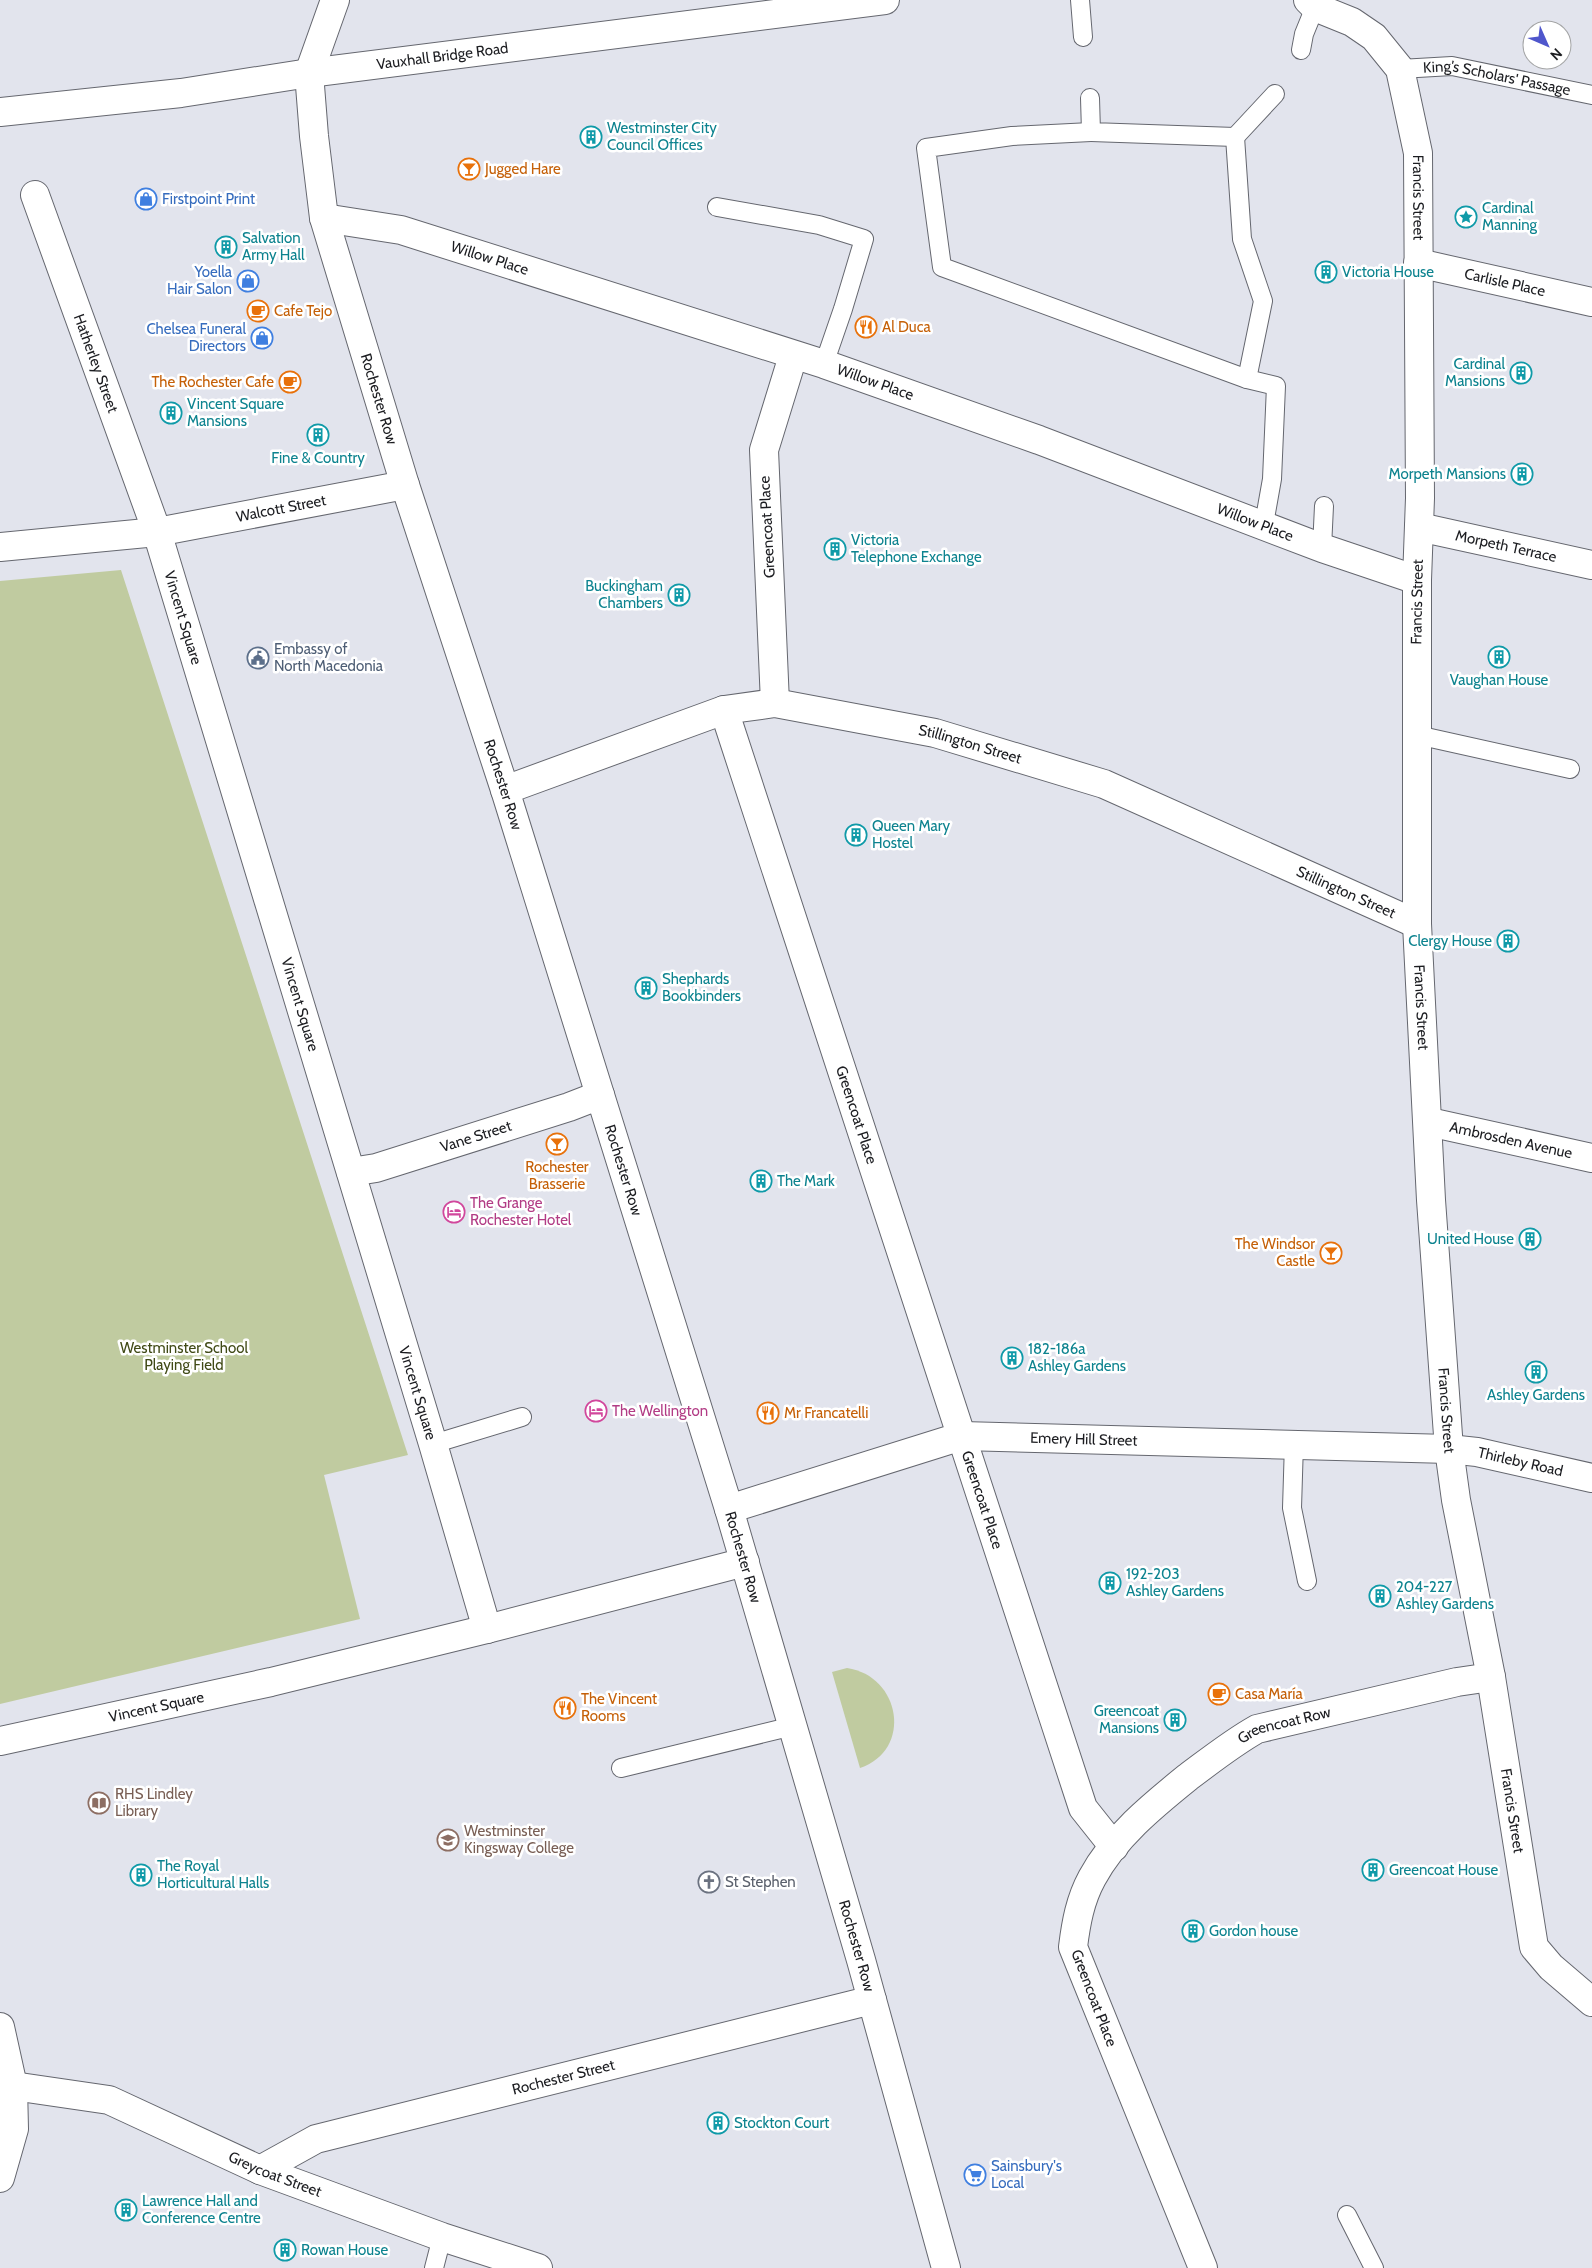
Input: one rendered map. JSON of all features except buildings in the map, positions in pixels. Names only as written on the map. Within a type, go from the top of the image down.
[{"type":"main road","points":[[309,73],[335,0]]},
{"type":"main road","name":"Vauxhall Bridge Road","points":[[0,112],[181,93],[309,73],[885,0]]},
{"type":"main road","name":"Francis Street","points":[[1311,4],[1352,22],[1374,37],[1400,69],[1418,153],[1417,924],[1429,1122],[1431,1200],[1449,1449],[1456,1500],[1491,1676],[1534,1947],[1552,1967],[1592,2002]]},
{"type":"main road","name":"Rochester Row","points":[[309,73],[314,136],[324,218],[405,485],[505,790],[729,1509],[872,2000],[946,2268]]},
{"type":"main road","name":"Hatherley Street","points":[[35,195],[157,532]]},
{"type":"main road","name":"Willow Place","points":[[324,218],[401,230],[793,356],[824,364],[1039,440],[1264,524],[1322,548],[1416,580]]},
{"type":"main road","name":"Carlisle Place","points":[[1418,263],[1592,302]]},
{"type":"main road","name":"Greencoat Place","points":[[775,703],[764,450],[793,356]]},
{"type":"main road","name":"Walcott Street","points":[[157,532],[405,485]]},
{"type":"main road","name":"Morpeth Terrace","points":[[1419,528],[1592,565]]},
{"type":"main road","points":[[0,547],[157,532]]},
{"type":"main road","name":"Vincent Square","points":[[157,532],[433,1444],[487,1630]]},
{"type":"main road","name":"Stillington Street","points":[[505,790],[724,710],[775,703],[936,733],[1104,784],[1417,924]]},
{"type":"main road","name":"Greencoat Place","points":[[724,710],[1083,1808],[1114,1847],[1091,1879],[1077,1914],[1073,1947],[1203,2268]]},
{"type":"main road","name":"Vane Street","points":[[351,1172],[376,1168],[600,1095]]},
{"type":"main road","name":"Ambrosden Avenue","points":[[1429,1122],[1592,1158]]},
{"type":"main road","name":"Emery Hill Street","points":[[729,1509],[962,1436],[1449,1449]]},
{"type":"main road","name":"Thirleby Road","points":[[1449,1449],[1477,1452],[1592,1478]]},
{"type":"main road","name":"Vincent Square","points":[[0,1740],[271,1682],[487,1630],[745,1562]]},
{"type":"main road","name":"Greencoat Row","points":[[1114,1847],[1146,1811],[1233,1742],[1256,1729],[1457,1682],[1491,1676]]},
{"type":"main road","name":"Rochester Street","points":[[260,2170],[316,2139],[872,2000]]},
{"type":"main road","points":[[0,2027],[14,2129],[0,2178]]},
{"type":"main road","name":"Greycoat Street","points":[[8,2079],[109,2100],[260,2170],[442,2237],[538,2268]]},
{"type":"lane","points":[[1080,0],[1083,37]]},
{"type":"lane","points":[[1301,50],[1311,4]]},
{"type":"lane","name":"King's Scholars' Passage","points":[[1400,69],[1452,66],[1592,95]]},
{"type":"lane","points":[[1247,379],[1263,301],[1242,239],[1235,137],[1275,94]]},
{"type":"lane","points":[[1090,98],[1091,132]]},
{"type":"lane","points":[[1235,137],[1091,132],[1012,136],[926,148],[942,267],[1247,379],[1276,386],[1272,479],[1264,524]]},
{"type":"lane","points":[[717,207],[819,225],[864,239],[824,364]]},
{"type":"lane","points":[[1322,548],[1324,506]]},
{"type":"lane","points":[[1417,735],[1570,769]]},
{"type":"lane","points":[[433,1444],[522,1417]]},
{"type":"lane","points":[[1294,1444],[1292,1508],[1307,1581]]},
{"type":"lane","points":[[621,1768],[793,1726]]},
{"type":"lane","points":[[1346,2215],[1374,2268]]},
{"type":"lane","points":[[434,2268],[442,2237]]},
{"type":"green space","name":"Westminster School Playing Field","points":[[121,570],[408,1455],[324,1475],[360,1619],[0,1704],[0,581]]},
{"type":"green space","points":[[847,1668],[865,1674],[879,1684],[889,1698],[894,1714],[893,1731],[888,1746],[877,1759],[860,1768],[832,1672]]},
{"type":"place","name":"Westminster City Council Offices","points":[[591,137]]},
{"type":"place","name":"Jugged Hare","points":[[469,169]]},
{"type":"place","name":"Firstpoint Print","points":[[146,199]]},
{"type":"place","name":"Cardinal Manning","points":[[1466,217]]},
{"type":"place","name":"Salvation Army Hall","points":[[226,247]]},
{"type":"place","name":"Victoria House","points":[[1326,272]]},
{"type":"place","name":"Yoella Hair Salon","points":[[248,281]]},
{"type":"place","name":"Cafe Tejo","points":[[258,311]]},
{"type":"place","name":"Al Duca","points":[[866,327]]},
{"type":"place","name":"Chelsea Funeral Directors","points":[[262,338]]},
{"type":"place","name":"Cardinal Mansions","points":[[1521,373]]},
{"type":"place","name":"The Rochester Cafe","points":[[290,382]]},
{"type":"place","name":"Vincent Square Mansions","points":[[171,413]]},
{"type":"place","name":"Fine & Country","points":[[318,435]]},
{"type":"place","name":"Morpeth Mansions","points":[[1522,474]]},
{"type":"place","name":"Victoria Telephone Exchange","points":[[835,549]]},
{"type":"place","name":"Buckingham Chambers","points":[[679,595]]},
{"type":"place","name":"Vaughan House","points":[[1499,657]]},
{"type":"place","name":"Embassy of North Macedonia","points":[[258,658]]},
{"type":"place","name":"Queen Mary Hostel","points":[[856,835]]},
{"type":"place","name":"Clergy House","points":[[1508,941]]},
{"type":"place","name":"Shephards Bookbinders","points":[[646,988]]},
{"type":"place","name":"Rochester Brasserie","points":[[557,1144]]},
{"type":"place","name":"The Mark","points":[[761,1181]]},
{"type":"place","name":"The Grange Rochester Hotel","points":[[454,1212]]},
{"type":"place","name":"United House","points":[[1530,1239]]},
{"type":"place","name":"The Windsor Castle","points":[[1331,1253]]},
{"type":"place","name":"182-186a Ashley Gardens","points":[[1012,1358]]},
{"type":"place","name":"Ashley Gardens","points":[[1536,1372]]},
{"type":"place","name":"The Wellington","points":[[596,1411]]},
{"type":"place","name":"Mr Francatelli","points":[[768,1413]]},
{"type":"place","name":"192-203 Ashley Gardens","points":[[1110,1583]]},
{"type":"place","name":"204-227 Ashley Gardens","points":[[1380,1596]]},
{"type":"place","name":"Casa María","points":[[1219,1694]]},
{"type":"place","name":"The Vincent Rooms","points":[[565,1708]]},
{"type":"place","name":"Greencoat Mansions","points":[[1175,1720]]},
{"type":"place","name":"RHS Lindley Library","points":[[99,1803]]},
{"type":"place","name":"Westminster Kingsway College","points":[[448,1840]]},
{"type":"place","name":"Greencoat House","points":[[1373,1870]]},
{"type":"place","name":"The Royal Horticultural Halls","points":[[141,1875]]},
{"type":"place","name":"St Stephen","points":[[709,1882]]},
{"type":"place","name":"Gordon house","points":[[1193,1931]]},
{"type":"place","name":"Stockton Court","points":[[718,2123]]},
{"type":"place","name":"Sainsbury's Local","points":[[975,2175]]},
{"type":"place","name":"Lawrence Hall and Conference Centre","points":[[126,2210]]},
{"type":"place","name":"Rowan House","points":[[285,2250]]}]
